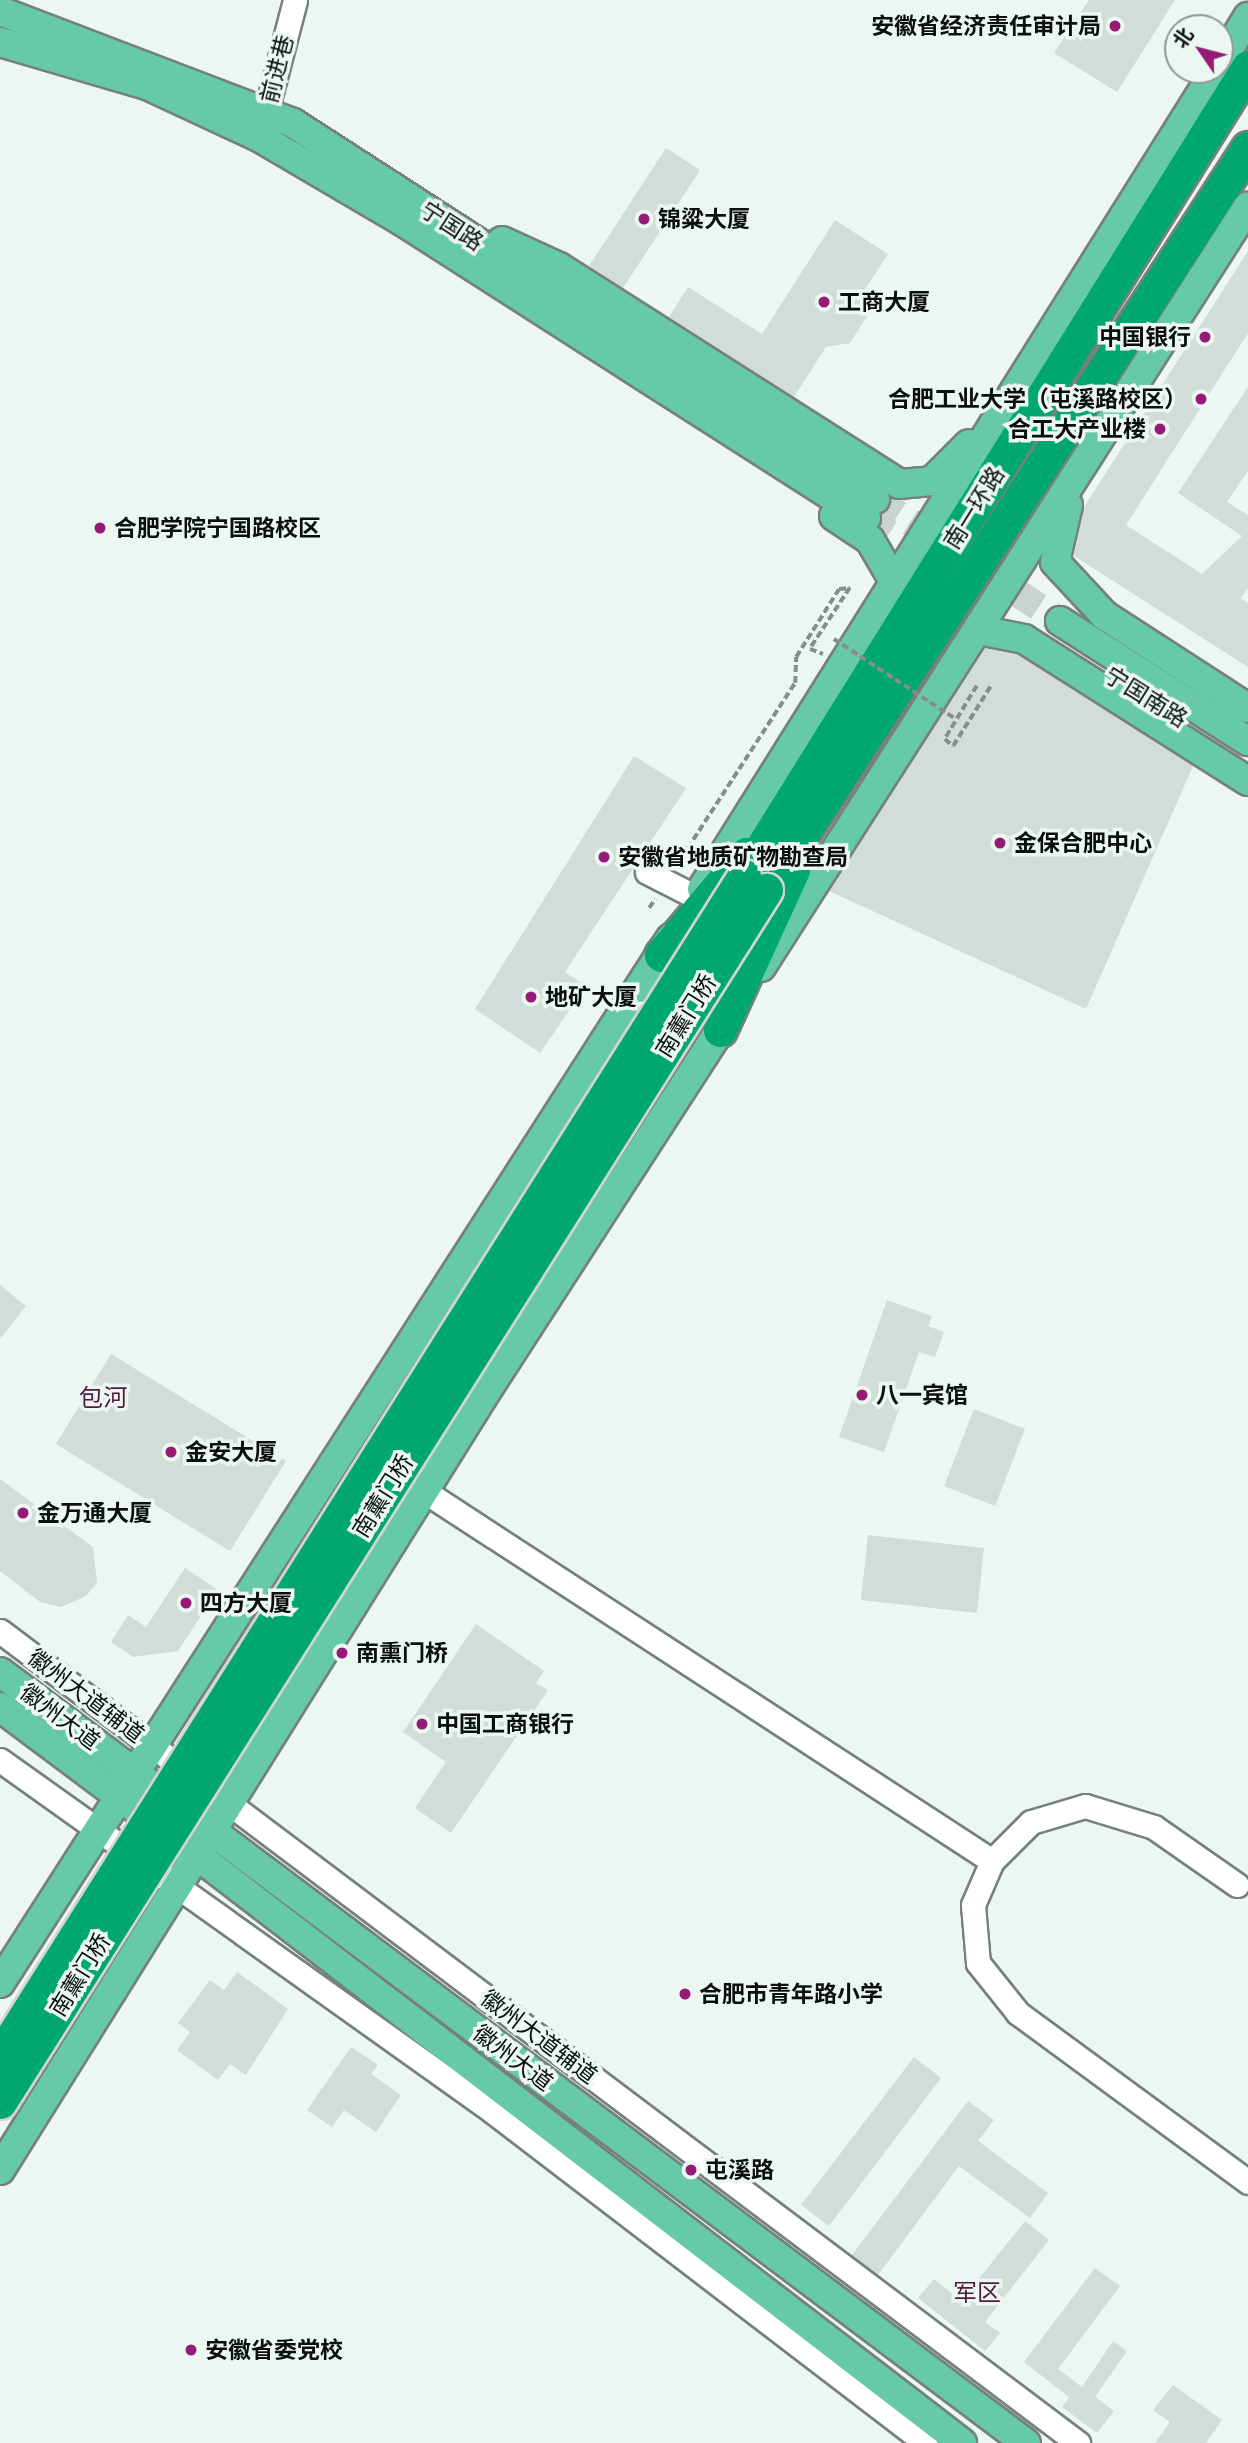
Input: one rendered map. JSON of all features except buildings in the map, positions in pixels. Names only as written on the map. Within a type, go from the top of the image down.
[{"type":"highway","name":"南一环路","points":[[755,883],[790,802],[1248,67]]},
{"type":"highway","name":"南一环路","points":[[755,883],[827,796],[1248,148]]},
{"type":"highway","points":[[720,1030],[827,796]]},
{"type":"highway","points":[[661,954],[790,802]]},
{"type":"highway","name":"南薰门桥","points":[[0,2056],[755,883]]},
{"type":"highway","name":"南薰门桥","points":[[0,2102],[755,883]]},
{"type":"main road","name":"宁国路","points":[[0,11],[262,125],[408,211],[870,508]]},
{"type":"main road","points":[[1234,40],[1248,17]]},
{"type":"main road","name":"宁国路","points":[[0,42],[146,85],[262,125]]},
{"type":"main road","points":[[0,1983],[661,954],[1207,84]]},
{"type":"main road","points":[[0,2170],[424,1491],[1086,463],[1248,206]]},
{"type":"main road","points":[[408,211],[559,267],[899,484],[932,481],[1089,323]]},
{"type":"main road","points":[[408,211],[493,297],[870,540],[895,583]]},
{"type":"main road","points":[[1086,463],[1063,516],[1055,562],[1104,615],[1248,708]]},
{"type":"main road","name":"宁国南路","points":[[1248,741],[1052,627],[1248,761]]},
{"type":"main road","points":[[979,629],[1024,639],[1248,781]]},
{"type":"main road","name":"徽州大道","points":[[0,1672],[128,1785],[195,1854],[962,2443]]},
{"type":"main road","name":"徽州大道","points":[[0,1707],[128,1785],[212,1832],[1026,2443]]},
{"type":"street","name":"前进巷","points":[[262,125],[295,0]]},
{"type":"street","points":[[647,872],[696,897]]},
{"type":"street","points":[[424,1491],[992,1861]]},
{"type":"street","name":"徽州大道辅道","points":[[0,1631],[1078,2443]]},
{"type":"street","points":[[0,1760],[96,1834],[492,2111],[926,2443]]},
{"type":"street","points":[[1237,1885],[1154,1827],[1085,1806],[1031,1822],[992,1861],[973,1905],[978,1963],[1018,2013],[1248,2182]]},
{"type":"path","points":[[685,851],[794,683],[796,657],[839,589],[850,588],[810,649],[821,655],[834,639],[956,719]]},
{"type":"path","points":[[977,686],[945,739],[953,746],[990,687]]},
{"type":"tunnel","points":[[875,499],[1060,621]]},
{"type":"tunnel","points":[[866,518],[934,562]]},
{"type":"place","name":"安徽省经济责任审计局","points":[[1115,26]]},
{"type":"place","name":"锦粱大厦","points":[[644,219]]},
{"type":"place","name":"工商大厦","points":[[824,302]]},
{"type":"place","name":"中国银行","points":[[1205,337]]},
{"type":"place","name":"合肥工业大学（屯溪路校区）","points":[[1201,399]]},
{"type":"place","name":"合工大产业楼","points":[[1160,429]]},
{"type":"place","name":"合肥学院宁国路校区","points":[[100,528]]},
{"type":"place","name":"金保合肥中心","points":[[1000,843]]},
{"type":"place","name":"安徽省地质矿物勘查局","points":[[604,857]]},
{"type":"place","name":"地矿大厦","points":[[531,997]]},
{"type":"place","name":"八一宾馆","points":[[862,1395]]},
{"type":"place","name":"金安大厦","points":[[171,1452]]},
{"type":"place","name":"金万通大厦","points":[[23,1513]]},
{"type":"place","name":"四方大厦","points":[[186,1603]]},
{"type":"place","name":"南熏门桥","points":[[342,1653]]},
{"type":"place","name":"中国工商银行","points":[[422,1724]]},
{"type":"place","name":"合肥市青年路小学","points":[[685,1994]]},
{"type":"place","name":"屯溪路","points":[[691,2170]]},
{"type":"place","name":"安徽省委党校","points":[[191,2350]]},
{"type":"district","name":"包河","points":[[103,1398]]},
{"type":"district","name":"军区","points":[[977,2293]]}]
